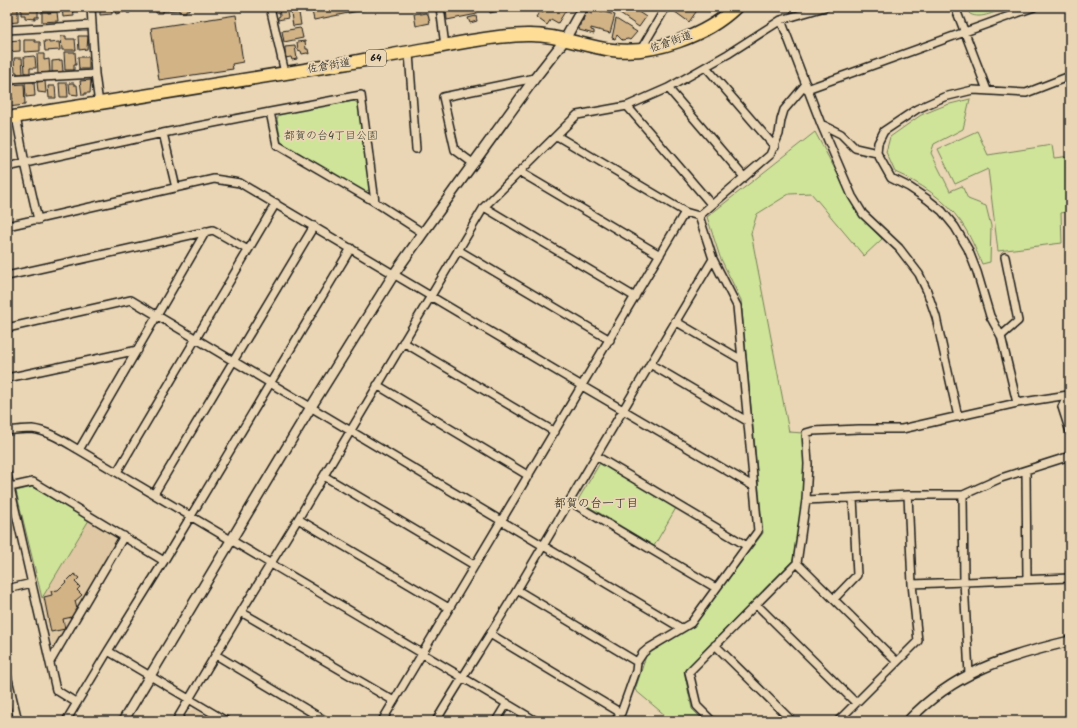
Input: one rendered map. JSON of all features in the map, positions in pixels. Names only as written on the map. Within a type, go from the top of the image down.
[{"type":"main road","name":"佐倉街道","points":[[12,117],[409,53],[487,38],[515,35],[537,35],[612,50],[640,51],[658,48],[677,42],[703,30],[736,7]]},
{"type":"street","points":[[91,7],[95,74],[99,104]]},
{"type":"street","points":[[270,7],[285,73]]},
{"type":"street","points":[[440,7],[445,46]]},
{"type":"street","points":[[123,721],[311,407],[394,274],[535,78],[564,41],[583,7]]},
{"type":"street","points":[[640,51],[666,7]]},
{"type":"street","points":[[176,721],[324,476],[484,206],[577,115],[627,106],[668,88],[706,67],[781,20],[825,7]]},
{"type":"street","points":[[955,7],[987,90]]},
{"type":"street","points":[[699,216],[711,204],[770,155],[779,134],[784,110],[806,87],[965,32],[1016,10],[1034,7]]},
{"type":"street","points":[[781,20],[806,87],[852,196],[863,214],[899,248],[919,274],[927,291],[936,317],[958,417]]},
{"type":"street","points":[[7,30],[92,25]]},
{"type":"street","points":[[409,53],[416,149]]},
{"type":"street","points":[[706,67],[775,146]]},
{"type":"street","points":[[7,79],[95,74]]},
{"type":"street","points":[[1017,404],[1001,336],[990,316],[977,272],[968,249],[955,227],[942,211],[909,187],[890,178],[877,153],[878,143],[884,131],[917,109],[944,97],[973,90],[1026,93],[1070,76]]},
{"type":"street","points":[[474,164],[455,150],[443,97],[535,78]]},
{"type":"street","points":[[668,88],[744,177]]},
{"type":"street","points":[[7,167],[163,133],[361,95],[375,202]]},
{"type":"street","points":[[627,106],[711,204]]},
{"type":"street","points":[[270,112],[277,145],[375,202],[423,232]]},
{"type":"street","points":[[12,117],[25,163],[38,220]]},
{"type":"street","points":[[821,124],[841,134],[855,148],[877,153]]},
{"type":"street","points":[[163,133],[176,188]]},
{"type":"street","points":[[557,136],[685,212],[699,216]]},
{"type":"street","points":[[520,172],[660,255]]},
{"type":"street","points":[[7,226],[214,179],[240,183],[753,486]]},
{"type":"street","points":[[117,472],[276,203]]},
{"type":"street","points":[[484,206],[635,297]]},
{"type":"street","points":[[382,721],[685,212]]},
{"type":"street","points":[[616,721],[622,713],[636,671],[637,662],[643,653],[690,623],[758,531],[737,306],[713,259],[699,216]]},
{"type":"street","points":[[154,494],[314,226]]},
{"type":"street","points":[[7,276],[213,230],[248,250]]},
{"type":"street","points":[[79,450],[206,231]]},
{"type":"street","points":[[66,721],[164,561],[351,248]]},
{"type":"street","points":[[458,250],[610,340]]},
{"type":"street","points":[[1001,336],[1018,321],[1005,258]]},
{"type":"street","points":[[436,721],[517,590],[713,259]]},
{"type":"street","points":[[7,328],[131,300],[681,628]]},
{"type":"street","points":[[675,321],[742,360]]},
{"type":"street","points":[[403,342],[555,432]]},
{"type":"street","points":[[7,378],[138,350]]},
{"type":"street","points":[[650,364],[747,421]]},
{"type":"street","points":[[377,385],[529,476]]},
{"type":"street","points":[[712,721],[697,706],[689,672],[797,563],[806,500],[808,464],[806,433],[813,430],[902,429],[1069,393]]},
{"type":"street","points":[[1069,393],[1062,407],[1070,432]]},
{"type":"street","points":[[7,432],[24,429],[43,432],[79,450],[536,721]]},
{"type":"street","points":[[596,456],[747,546]]},
{"type":"street","points":[[806,500],[908,495],[963,495],[1001,478],[1070,456]]},
{"type":"street","points":[[1026,471],[1027,579]]},
{"type":"street","points":[[7,474],[56,690],[77,703]]},
{"type":"street","points":[[324,476],[474,565]]},
{"type":"street","points":[[10,487],[33,482],[164,561]]},
{"type":"street","points":[[838,721],[918,641],[912,584],[908,495]]},
{"type":"street","points":[[963,495],[964,582],[969,674]]},
{"type":"street","points":[[834,599],[857,575],[853,498]]},
{"type":"street","points":[[569,501],[716,588]]},
{"type":"street","points":[[298,519],[449,608]]},
{"type":"street","points":[[50,662],[124,536]]},
{"type":"street","points":[[797,563],[897,662]]},
{"type":"street","points":[[912,584],[1070,578]]},
{"type":"street","points":[[7,589],[32,583]]},
{"type":"street","points":[[517,590],[637,662]]},
{"type":"street","points":[[756,604],[856,703]]},
{"type":"street","points":[[241,612],[394,701]]},
{"type":"street","points":[[490,634],[622,713]]},
{"type":"street","points":[[908,721],[923,705],[947,687],[969,674],[1001,660],[1039,648],[1070,641]]},
{"type":"street","points":[[715,645],[792,721]]},
{"type":"street","points":[[108,651],[226,721]]},
{"type":"street","points":[[216,655],[326,721]]},
{"type":"street","points":[[7,675],[18,721]]},
{"type":"street","points":[[496,721],[507,704]]},
{"type":"shaded area","points":[[89,520],[116,536],[118,543],[58,646],[52,645],[42,598]]},
{"type":"shaded area","points":[[195,709],[214,721],[183,721],[189,711]]},
{"type":"green space","points":[[963,7],[1007,7],[989,14],[974,16]]},
{"type":"green space","points":[[970,99],[963,129],[934,144],[931,153],[950,191],[962,186],[968,199],[986,206],[991,226],[990,262],[982,264],[973,243],[955,214],[931,192],[914,181],[895,172],[886,152],[890,137],[921,115],[946,105]]},
{"type":"green space","name":"都賀の台4丁目公園","points":[[354,101],[360,105],[371,189],[364,192],[281,142],[277,119],[280,113]]},
{"type":"green space","points":[[977,131],[988,155],[1052,145],[1054,158],[1070,156],[1070,211],[1061,213],[1062,243],[998,251],[988,169],[955,184],[938,149]]},
{"type":"green space","points":[[815,132],[859,214],[882,239],[864,256],[811,193],[789,194],[757,214],[751,233],[789,432],[803,433],[803,499],[793,560],[684,671],[692,709],[704,721],[672,721],[635,690],[646,656],[693,626],[763,533],[741,300],[720,257],[707,217]]},
{"type":"green space","points":[[600,463],[676,508],[654,546],[578,500]]},
{"type":"green space","points":[[32,487],[89,520],[42,598],[16,491]]},
{"type":"building","points":[[21,7],[38,7],[38,17],[35,17],[35,19],[25,18],[25,15],[21,15]]},
{"type":"building","points":[[62,7],[73,7],[74,16],[63,17]]},
{"type":"building","points":[[97,7],[107,7],[107,9],[112,9],[112,14],[100,15],[100,10],[97,10]]},
{"type":"building","points":[[118,7],[129,7],[130,13],[127,13],[127,11],[116,14],[115,10]]},
{"type":"building","points":[[152,7],[189,7],[189,10],[186,10],[186,12],[179,12],[179,10],[156,13],[156,11],[152,11]]},
{"type":"building","points":[[279,7],[286,7],[288,18],[278,20],[278,17],[280,16]]},
{"type":"building","points":[[290,7],[298,7],[301,25],[293,26]]},
{"type":"building","points":[[311,7],[378,7],[314,20]]},
{"type":"building","points":[[446,7],[475,7],[477,14],[447,20]]},
{"type":"building","points":[[489,7],[506,7],[506,9],[490,13]]},
{"type":"building","points":[[542,7],[566,7],[564,9],[566,10],[558,23],[551,19],[547,25],[536,17],[540,11],[543,13],[545,9]]},
{"type":"building","points":[[624,7],[631,7],[646,17],[639,27],[620,14]]},
{"type":"building","points":[[673,7],[696,7],[698,9],[689,22],[671,9]]},
{"type":"building","points":[[7,9],[18,9],[18,22],[7,23]]},
{"type":"building","points":[[593,9],[615,15],[610,33],[591,28],[591,30],[594,31],[594,34],[579,30],[581,20],[583,21],[585,12],[592,14]]},
{"type":"building","points":[[42,11],[48,11],[48,13],[57,12],[58,21],[42,22]]},
{"type":"building","points":[[414,14],[428,14],[430,23],[416,26]]},
{"type":"building","points":[[236,15],[243,62],[232,64],[233,69],[159,80],[151,28]]},
{"type":"building","points":[[476,16],[477,21],[470,23],[468,18]]},
{"type":"building","points":[[616,19],[637,32],[630,40],[622,40],[617,35],[615,39],[612,38]]},
{"type":"building","points":[[300,28],[303,38],[284,42],[282,31]]},
{"type":"building","points":[[61,36],[66,36],[66,39],[75,39],[76,50],[62,50]]},
{"type":"building","points":[[78,36],[88,36],[87,49],[79,50]]},
{"type":"building","points":[[20,40],[20,51],[7,52],[7,41]]},
{"type":"building","points":[[24,40],[35,40],[35,42],[40,42],[40,51],[24,52]]},
{"type":"building","points":[[44,41],[49,41],[49,43],[59,42],[60,50],[45,51]]},
{"type":"building","points":[[305,41],[306,49],[308,49],[309,54],[302,54],[301,51],[298,50],[297,42]]},
{"type":"building","points":[[295,46],[297,59],[292,60],[291,57],[285,58],[285,47]]},
{"type":"building","points":[[64,52],[75,52],[76,65],[74,65],[74,70],[65,70]]},
{"type":"building","points":[[37,54],[44,54],[44,60],[49,59],[50,72],[38,74]]},
{"type":"building","points":[[34,56],[36,68],[30,68],[30,73],[25,73],[24,57]]},
{"type":"building","points":[[7,57],[8,60],[11,60],[9,75],[7,75]]},
{"type":"building","points":[[78,57],[89,57],[89,69],[79,69]]},
{"type":"building","points":[[14,58],[22,58],[23,74],[17,74],[17,72],[15,72]]},
{"type":"building","points":[[62,60],[63,72],[52,72],[52,61]]},
{"type":"building","points":[[91,80],[90,93],[85,93],[85,95],[82,95],[80,81]]},
{"type":"building","points":[[45,81],[46,93],[38,92],[37,82]]},
{"type":"building","points":[[25,82],[34,82],[35,96],[26,97]]},
{"type":"building","points":[[59,83],[67,83],[68,97],[60,97]]},
{"type":"building","points":[[69,83],[74,83],[74,85],[77,85],[78,95],[70,94]]},
{"type":"building","points":[[24,84],[25,105],[8,107],[13,98],[10,98],[9,85]]},
{"type":"building","points":[[48,86],[55,86],[56,98],[49,98]]},
{"type":"building","points":[[74,574],[79,578],[75,582],[80,587],[77,590],[82,595],[75,601],[77,609],[72,617],[63,619],[65,629],[51,632],[44,597],[52,595],[51,591],[58,590]]},
{"type":"district","name":"都賀の台一丁目","points":[[596,503]]}]
